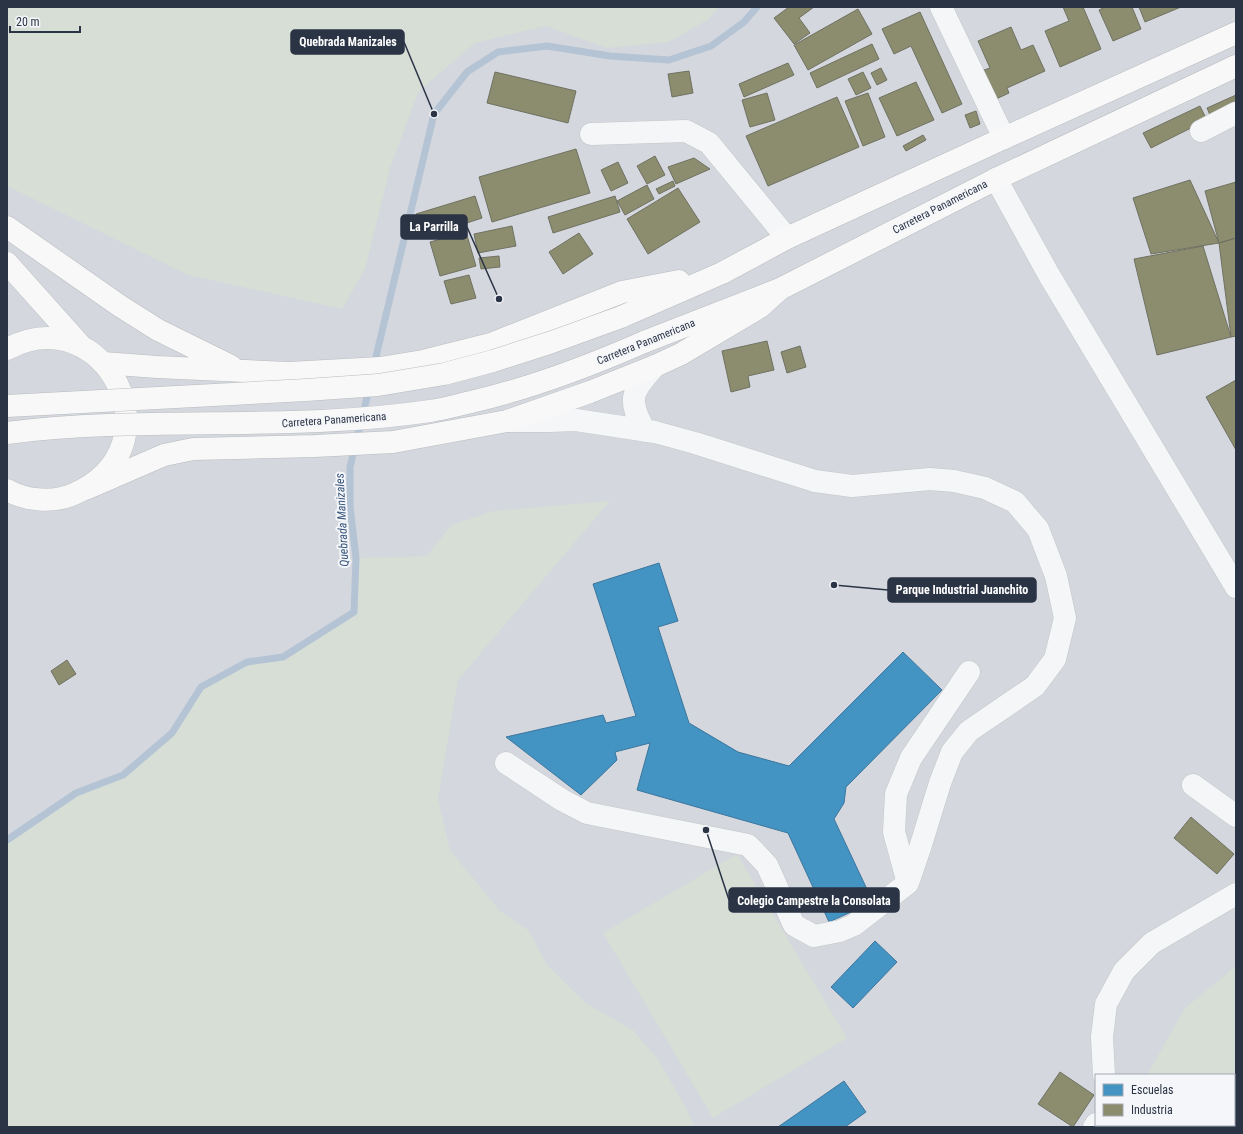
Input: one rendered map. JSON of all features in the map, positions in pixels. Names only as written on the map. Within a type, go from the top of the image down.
[{"type":"main road","points":[[7,406],[378,385],[444,374],[493,361],[552,342],[621,316],[722,273],[787,238],[1236,33]]},
{"type":"main road","name":"Carretera Panamericana","points":[[7,433],[84,426],[300,423],[432,411],[506,394],[551,380],[597,363],[644,342],[780,289],[996,179],[1236,66]]},
{"type":"main road","points":[[7,227],[120,306],[158,330],[243,371]]},
{"type":"main road","points":[[7,263],[82,347]]},
{"type":"main road","points":[[104,363],[289,373],[380,368],[423,361],[491,344],[622,292],[722,273]]},
{"type":"main road","points":[[8,491],[28,498],[49,500],[69,496],[164,455],[193,449],[315,446],[393,442],[507,421],[590,392],[682,354],[760,307],[780,289]]},
{"type":"main road","points":[[7,349],[15,344],[32,340],[49,338],[66,341],[82,347],[94,354],[104,363],[118,382],[126,405],[126,429],[120,452],[106,472],[88,488]]},
{"type":"street","points":[[941,7],[1004,138]]},
{"type":"street","points":[[1201,131],[1236,113]]},
{"type":"street","points":[[591,134],[686,131],[709,143],[787,238]]},
{"type":"street","points":[[996,179],[1048,275],[1236,587]]},
{"type":"street","points":[[645,431],[636,415],[634,400],[635,391],[655,366]]},
{"type":"street","points":[[506,763],[562,800],[587,813],[748,845],[767,865],[794,925],[814,936],[840,931],[854,925],[908,883],[940,783],[952,752],[969,731],[1035,686],[1055,659],[1066,618],[1056,576],[1038,529],[1015,502],[985,488],[954,481],[930,479],[852,486],[815,481],[696,443],[655,432],[576,420],[507,421]]},
{"type":"street","points":[[908,883],[894,832],[896,794],[911,758],[969,672]]},
{"type":"street","points":[[1192,785],[1236,816]]},
{"type":"street","points":[[1104,1074],[1102,1037],[1106,1004],[1124,971],[1152,943],[1236,894]]},
{"type":"shaded area","points":[[7,7],[1236,7],[1236,1127],[515,1127],[354,612],[283,657],[247,662],[202,687],[172,733],[123,775],[76,793],[7,840]]},
{"type":"shaded area","points":[[7,7],[719,7],[709,19],[669,42],[607,48],[546,26],[475,43],[419,91],[391,165],[365,269],[342,309],[188,275],[7,186]]},
{"type":"shaded area","points":[[610,501],[458,680],[438,799],[450,850],[500,911],[528,930],[548,966],[587,1004],[633,1030],[659,1061],[695,1127],[7,1127],[7,840],[76,793],[123,775],[172,733],[201,687],[247,662],[283,657],[354,612],[356,558],[427,556],[451,525],[494,511]]},
{"type":"shaded area","points":[[737,854],[847,1038],[713,1118],[603,933]]},
{"type":"shaded area","points":[[1236,966],[1236,1127],[1116,1127],[1235,1126],[1235,1074],[1148,1074],[1185,1008]]},
{"type":"building: Escuelas","points":[[659,563],[678,621],[658,627],[689,723],[738,752],[789,766],[903,652],[942,690],[846,787],[844,803],[834,819],[873,902],[829,922],[788,833],[637,790],[650,743],[615,752],[617,760],[581,795],[506,737],[603,715],[606,723],[636,716],[593,584]]},
{"type":"building: Escuelas","points":[[875,941],[897,962],[853,1008],[831,987]]},
{"type":"building: Escuelas","points":[[844,1081],[866,1112],[845,1127],[778,1127]]},
{"type":"building: Industria","points":[[789,7],[814,7],[799,18],[810,33],[794,44],[774,18]]},
{"type":"building: Industria","points":[[1063,7],[1083,7],[1101,49],[1060,67],[1045,31],[1069,21]]},
{"type":"building: Industria","points":[[1105,7],[1132,7],[1141,29],[1113,41],[1099,10]]},
{"type":"building: Industria","points":[[1139,7],[1181,7],[1145,22]]},
{"type":"building: Industria","points":[[858,9],[872,34],[808,70],[794,45]]},
{"type":"building: Industria","points":[[920,12],[962,104],[942,113],[911,46],[894,54],[882,29]]},
{"type":"building: Industria","points":[[1011,27],[1021,50],[1033,45],[1045,71],[1007,88],[1009,93],[994,100],[981,71],[990,68],[978,41]]},
{"type":"building: Industria","points":[[872,44],[879,59],[817,88],[810,73]]},
{"type":"building: Industria","points":[[788,63],[794,75],[744,97],[739,84]]},
{"type":"building: Industria","points":[[881,68],[887,80],[877,85],[871,73]]},
{"type":"building: Industria","points":[[689,71],[693,93],[672,97],[668,74]]},
{"type":"building: Industria","points":[[495,72],[576,91],[568,123],[487,103]]},
{"type":"building: Industria","points":[[863,72],[871,88],[856,95],[848,79]]},
{"type":"building: Industria","points":[[916,82],[934,120],[897,136],[879,98]]},
{"type":"building: Industria","points":[[767,93],[775,120],[750,127],[742,100]]},
{"type":"building: Industria","points":[[868,93],[885,137],[863,146],[845,101]]},
{"type":"building: Industria","points":[[1236,95],[1236,112],[1213,122],[1207,108]]},
{"type":"building: Industria","points":[[837,97],[859,147],[768,186],[746,136]]},
{"type":"building: Industria","points":[[1200,106],[1207,120],[1151,148],[1143,133]]},
{"type":"building: Industria","points":[[976,111],[980,124],[970,128],[965,115]]},
{"type":"building: Industria","points":[[923,135],[926,140],[906,151],[903,146]]},
{"type":"building: Industria","points":[[576,149],[590,193],[492,222],[479,177]]},
{"type":"building: Industria","points":[[655,156],[665,175],[647,184],[637,166]]},
{"type":"building: Industria","points":[[694,158],[710,169],[676,184],[668,167]]},
{"type":"building: Industria","points":[[618,162],[628,183],[611,191],[601,170]]},
{"type":"building: Industria","points":[[1190,180],[1219,243],[1151,254],[1133,198]]},
{"type":"building: Industria","points":[[673,181],[675,186],[659,194],[656,189]]},
{"type":"building: Industria","points":[[1236,182],[1236,238],[1219,243],[1205,191]]},
{"type":"building: Industria","points":[[647,185],[654,199],[625,215],[617,201]]},
{"type":"building: Industria","points":[[678,188],[700,222],[648,254],[627,219]]},
{"type":"building: Industria","points":[[475,196],[482,218],[424,237],[416,214]]},
{"type":"building: Industria","points":[[615,196],[620,212],[553,233],[548,217]]},
{"type":"building: Industria","points":[[512,226],[516,246],[478,253],[474,234]]},
{"type":"building: Industria","points":[[466,232],[476,266],[440,276],[430,242]]},
{"type":"building: Industria","points":[[579,233],[593,254],[563,274],[549,252]]},
{"type":"building: Industria","points":[[1236,238],[1236,336],[1231,337],[1219,243]]},
{"type":"building: Industria","points":[[1203,246],[1231,337],[1157,355],[1134,259]]},
{"type":"building: Industria","points":[[499,256],[500,267],[481,269],[479,258]]},
{"type":"building: Industria","points":[[469,275],[476,298],[451,304],[444,281]]},
{"type":"building: Industria","points":[[767,341],[774,370],[748,376],[750,387],[731,392],[722,351]]},
{"type":"building: Industria","points":[[800,346],[806,367],[787,373],[781,352]]},
{"type":"building: Industria","points":[[1236,380],[1236,450],[1206,397]]},
{"type":"building: Industria","points":[[67,660],[76,674],[59,685],[51,671]]},
{"type":"building: Industria","points":[[1191,817],[1234,854],[1217,874],[1174,838]]},
{"type":"building: Industria","points":[[1060,1072],[1094,1095],[1073,1127],[1038,1104]]},
{"type":"waterway","name":"Quebrada Manizales","points":[[374,365],[434,114],[467,72],[498,52],[547,46],[610,56],[669,60],[711,46],[744,22],[757,7]]},
{"type":"waterway","name":"Quebrada Manizales","points":[[7,840],[76,793],[123,775],[172,733],[201,687],[247,662],[283,657],[354,612],[356,558],[350,506],[350,467],[369,389]]},
{"type":"place","name":"Quebrada Manizales","points":[[434,114]]},
{"type":"place","name":"La Parrilla","points":[[499,299]]},
{"type":"place","name":"Parque Industrial Juanchito","points":[[834,585]]},
{"type":"place","name":"Colegio Campestre la Consolata","points":[[706,830]]}]
